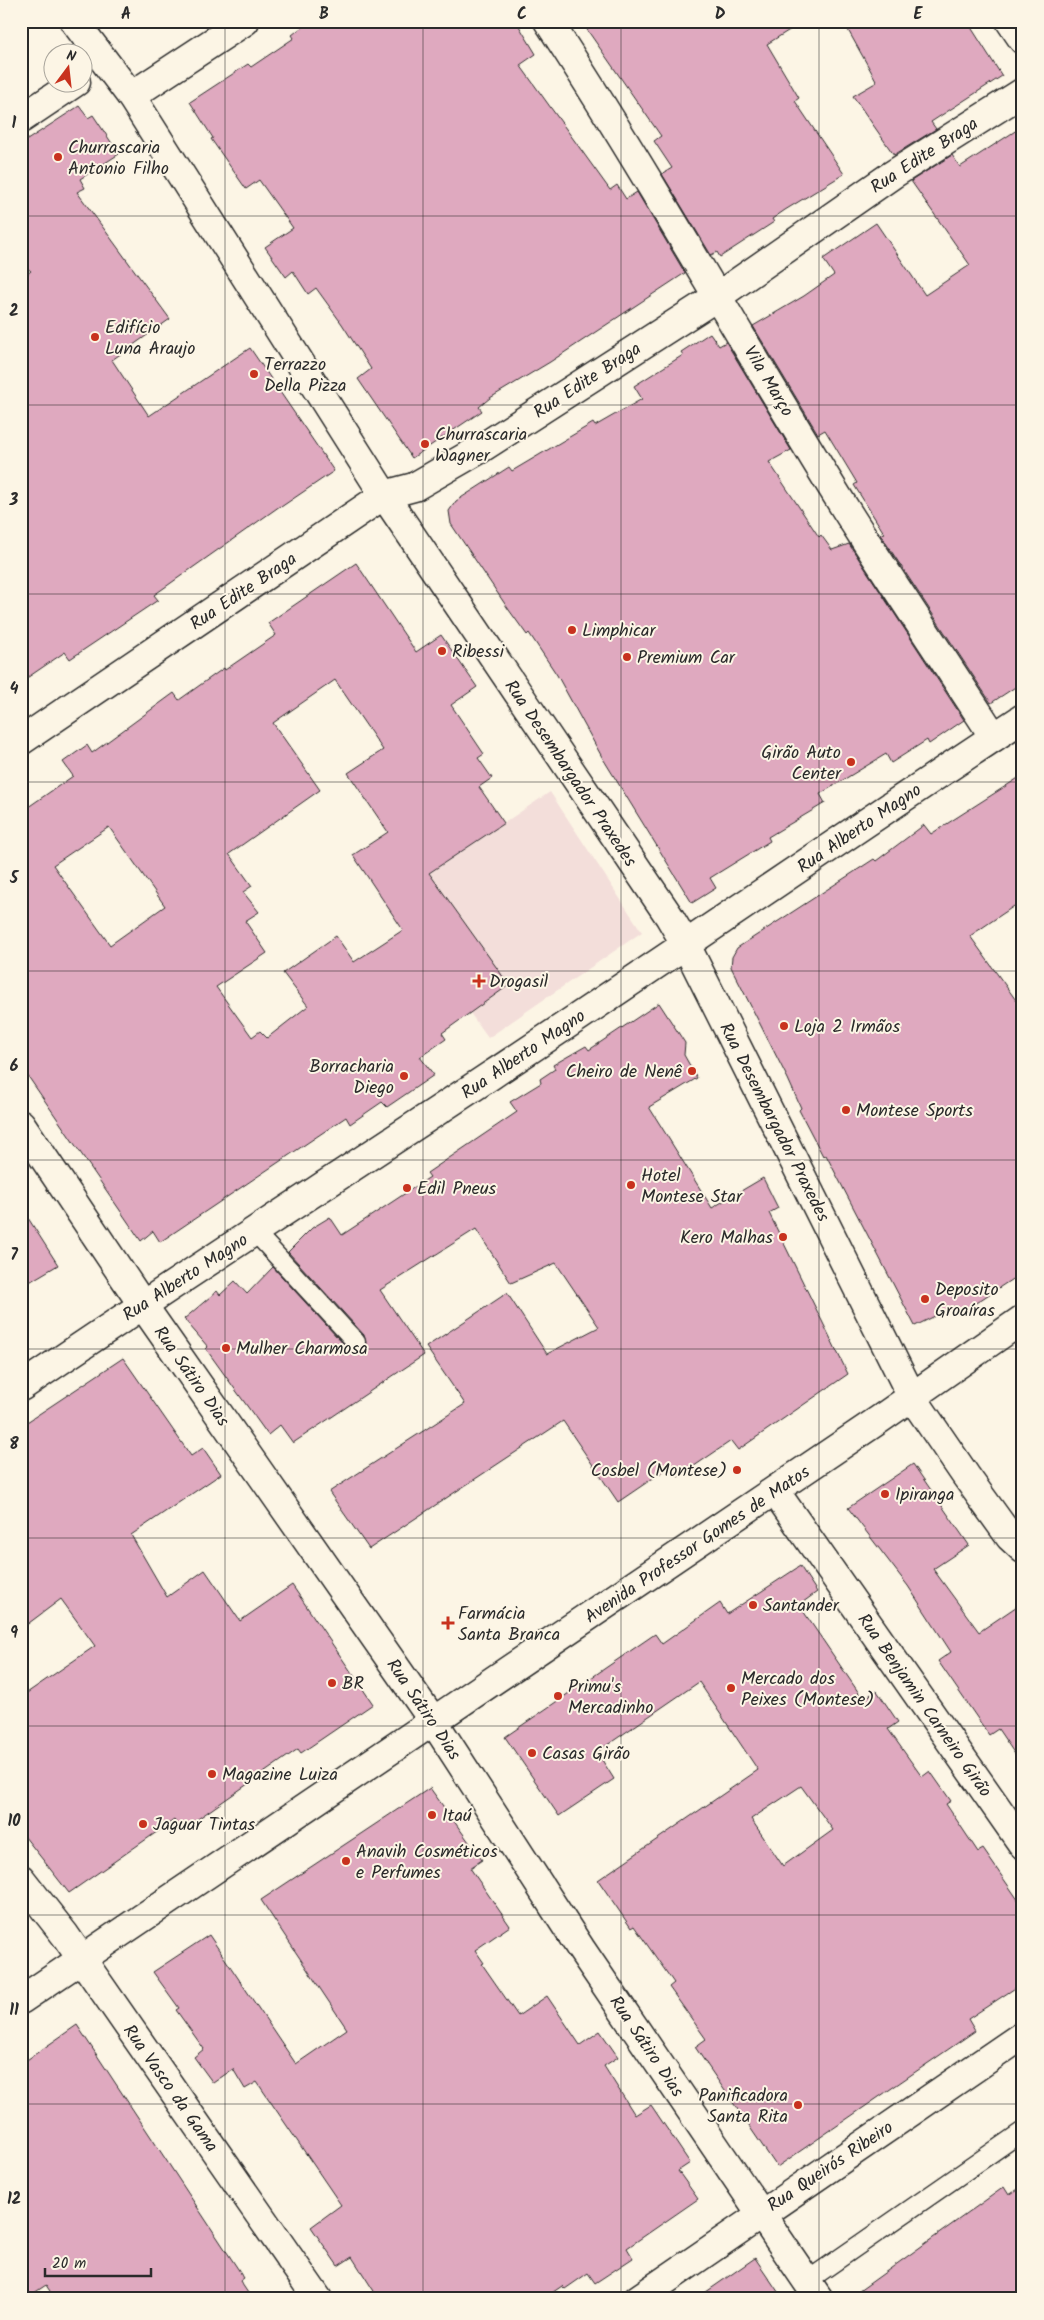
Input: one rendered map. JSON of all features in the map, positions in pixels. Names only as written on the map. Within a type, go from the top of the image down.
[{"type":"street","name":"Rua Desembargador Praxedes","points":[[74,21],[94,71],[131,96],[384,495],[686,945],[912,1397],[1010,1537],[1023,1549]]},
{"type":"street","points":[[131,96],[245,21]]},
{"type":"street","name":"Vila Março","points":[[548,21],[585,77],[846,510],[994,737]]},
{"type":"street","points":[[1010,21],[1023,40]]},
{"type":"street","points":[[21,119],[61,92]]},
{"type":"street","name":"Rua Edite Braga","points":[[21,741],[384,495],[414,487],[437,475],[718,296],[892,175],[1023,92]]},
{"type":"street","name":"Rua Alberto Magno","points":[[21,1387],[142,1304],[686,945],[833,843],[1023,718]]},
{"type":"street","name":"Rua Sátiro Dias","points":[[21,1124],[142,1304],[434,1722],[581,1949],[813,2290]]},
{"type":"street","name":"Avenida Professor Gomes de Matos","points":[[21,2000],[775,1491],[1023,1319]]},
{"type":"street","name":"Rua Benjamin Carneiro Girão","points":[[775,1491],[1023,1845]]},
{"type":"street","name":"Rua Vasco da Gama","points":[[21,1879],[82,1959],[318,2299]]},
{"type":"street","name":"Rua Queirós Ribeiro","points":[[638,2299],[1023,2035]]},
{"type":"lane","points":[[254,1231],[356,1342]]},
{"type":"lane","points":[[813,2290],[1023,2131]]},
{"type":"shaded area","points":[[550,792],[642,932],[488,1038],[389,900]]},
{"type":"building","points":[[310,21],[516,21],[536,54],[520,65],[610,190],[617,185],[626,199],[637,192],[685,273],[550,362],[490,398],[479,407],[482,411],[412,458],[358,379],[371,369],[342,324],[316,288],[308,294],[293,271],[286,277],[265,247],[293,228],[259,180],[246,189],[211,139],[213,138],[190,102],[248,64],[251,67],[294,38],[292,35]]},
{"type":"building","points":[[581,21],[804,21],[767,44],[799,98],[795,101],[844,174],[785,210],[772,219],[774,222],[720,257],[717,252],[711,255],[662,174],[672,168],[654,141],[661,136]]},
{"type":"building","points":[[843,21],[967,21],[1002,76],[931,122],[936,129],[894,155],[853,96],[877,82]]},
{"type":"building","points":[[79,106],[88,118],[93,115],[119,154],[80,179],[85,188],[77,192],[170,319],[112,360],[149,416],[250,348],[334,471],[280,506],[154,595],[158,600],[70,659],[65,652],[21,682],[21,279],[31,271],[21,263],[21,144]]},
{"type":"building","points":[[1023,126],[1023,682],[991,703],[880,534],[884,533],[854,485],[857,483],[825,430],[818,434],[753,326],[804,296],[834,275],[823,259],[876,223],[925,295],[970,265],[911,181],[952,155],[960,167]]},
{"type":"building","points":[[710,333],[719,346],[726,342],[791,450],[769,462],[819,537],[821,535],[832,550],[849,544],[964,720],[929,744],[927,740],[891,763],[886,754],[820,794],[825,803],[768,837],[770,841],[710,878],[716,888],[692,903],[602,757],[557,675],[529,633],[527,635],[509,610],[451,524],[449,511],[456,501],[509,467],[512,471],[593,423],[595,426],[642,399],[634,386],[683,355],[681,352]]},
{"type":"building","points":[[356,563],[416,652],[441,635],[477,687],[451,705],[484,754],[478,758],[492,778],[479,787],[504,823],[429,873],[509,985],[442,1033],[446,1039],[420,1057],[434,1075],[387,1107],[382,1102],[350,1124],[346,1117],[160,1242],[153,1231],[141,1241],[21,1066],[21,812],[73,776],[63,762],[87,745],[92,753],[174,693],[179,700],[224,668],[225,670],[276,635],[268,623]],"holes":[[[335,680],[383,750],[348,773],[388,832],[353,855],[403,930],[354,962],[336,936],[283,973],[308,1006],[267,1038],[260,1031],[252,1037],[216,987],[267,953],[245,921],[259,912],[243,892],[252,886],[229,854],[320,790],[273,723]],[[109,827],[165,906],[110,945],[53,865]]]},
{"type":"building","points":[[1023,775],[1023,900],[970,936],[1023,1010],[1023,1272],[959,1314],[955,1306],[915,1326],[826,1155],[823,1156],[799,1110],[801,1108],[788,1079],[731,967],[732,957],[737,948],[874,859],[876,861],[924,825],[931,834]]},
{"type":"building","points":[[659,1003],[685,1043],[684,1055],[697,1078],[649,1107],[712,1208],[763,1178],[778,1208],[769,1213],[848,1374],[738,1450],[731,1441],[678,1477],[671,1466],[618,1502],[563,1421],[369,1549],[329,1492],[465,1404],[426,1347],[507,1293],[547,1354],[599,1327],[556,1263],[511,1283],[476,1229],[380,1290],[424,1355],[293,1443],[280,1425],[268,1435],[206,1349],[208,1347],[184,1319],[217,1291],[220,1295],[235,1281],[247,1294],[273,1267],[348,1349],[353,1352],[363,1350],[366,1345],[364,1335],[288,1252],[312,1228],[330,1217],[342,1235],[430,1177],[427,1173],[517,1112],[510,1102],[541,1083],[540,1079],[555,1069],[553,1065],[586,1046],[589,1050]]},
{"type":"building","points":[[21,1207],[58,1265],[21,1287]]},
{"type":"building","points":[[123,1358],[191,1456],[203,1448],[221,1474],[131,1535],[167,1597],[205,1570],[240,1621],[292,1585],[373,1704],[301,1753],[298,1749],[182,1830],[174,1820],[69,1893],[21,1832],[21,1697],[95,1646],[61,1599],[21,1629],[21,1426]]},
{"type":"building","points":[[913,1464],[969,1545],[933,1569],[979,1632],[1023,1602],[1023,1766],[998,1729],[989,1735],[938,1661],[951,1652],[908,1586],[848,1508]]},
{"type":"building","points":[[800,1566],[817,1592],[799,1605],[863,1699],[877,1691],[898,1722],[888,1729],[922,1777],[930,1771],[951,1801],[946,1804],[978,1852],[983,1849],[1023,1907],[1023,1983],[968,2019],[975,2031],[777,2167],[695,2047],[706,2039],[669,1987],[674,1983],[634,1926],[631,1928],[598,1880],[758,1770],[699,1682],[597,1752],[614,1779],[559,1816],[505,1737],[655,1634],[662,1644],[720,1603],[727,1614]],"holes":[[[801,1786],[833,1830],[783,1866],[751,1819]]]},
{"type":"building","points":[[430,1788],[482,1860],[470,1868],[510,1926],[475,1950],[484,1963],[482,1964],[518,2016],[547,1996],[580,2045],[600,2031],[618,2057],[604,2066],[635,2115],[651,2105],[690,2163],[678,2171],[698,2199],[627,2248],[633,2258],[595,2283],[588,2273],[565,2289],[562,2286],[543,2299],[379,2299],[352,2257],[338,2266],[311,2227],[341,2205],[257,2082],[245,2089],[233,2069],[213,2083],[194,2057],[204,2049],[176,2010],[179,2008],[153,1972],[209,1935],[296,2064],[347,2029],[261,1900]]},
{"type":"building","points":[[77,2025],[244,2278],[240,2281],[252,2299],[55,2299],[46,2285],[31,2295],[21,2280],[21,2064]]},
{"type":"building","points":[[1023,2186],[1023,2299],[848,2299],[1004,2187],[1009,2195]]},
{"type":"building","points":[[755,2258],[783,2299],[696,2299]]},
{"type":"place","name":"Churrascaria Antonio Filho","points":[[58,157]]},
{"type":"place","name":"Edifício Luna Araujo","points":[[95,337]]},
{"type":"place","name":"Terrazzo Della Pizza","points":[[254,374]]},
{"type":"place","name":"Churrascaria Wagner","points":[[425,444]]},
{"type":"place","name":"Limphicar","points":[[572,630]]},
{"type":"place","name":"Ribessi","points":[[442,651]]},
{"type":"place","name":"Premium Car","points":[[627,657]]},
{"type":"place","name":"Girão Auto Center","points":[[851,762]]},
{"type":"place","name":"Drogasil","points":[[479,981]]},
{"type":"place","name":"Loja 2 Irmãos","points":[[784,1026]]},
{"type":"place","name":"Cheiro de Nenê","points":[[692,1071]]},
{"type":"place","name":"Borracharia Diego","points":[[404,1076]]},
{"type":"place","name":"Montese Sports","points":[[846,1110]]},
{"type":"place","name":"Hotel Montese Star","points":[[631,1185]]},
{"type":"place","name":"Edil Pneus","points":[[407,1188]]},
{"type":"place","name":"Kero Malhas","points":[[783,1237]]},
{"type":"place","name":"Deposito Groaíras","points":[[925,1299]]},
{"type":"place","name":"Mulher Charmosa","points":[[226,1348]]},
{"type":"place","name":"Cosbel (Montese)","points":[[737,1470]]},
{"type":"place","name":"Ipiranga","points":[[885,1494]]},
{"type":"place","name":"Santander","points":[[753,1605]]},
{"type":"place","name":"Farmácia Santa Branca","points":[[448,1623]]},
{"type":"place","name":"BR","points":[[332,1683]]},
{"type":"place","name":"Mercado dos Peixes (Montese)","points":[[731,1688]]},
{"type":"place","name":"Primu's Mercadinho","points":[[558,1696]]},
{"type":"place","name":"Casas Girão","points":[[532,1753]]},
{"type":"place","name":"Magazine Luiza","points":[[212,1774]]},
{"type":"place","name":"Itaú","points":[[432,1815]]},
{"type":"place","name":"Jaguar Tintas","points":[[143,1824]]},
{"type":"place","name":"Anavih Cosméticos e Perfumes","points":[[346,1861]]},
{"type":"place","name":"Panificadora Santa Rita","points":[[798,2105]]}]
